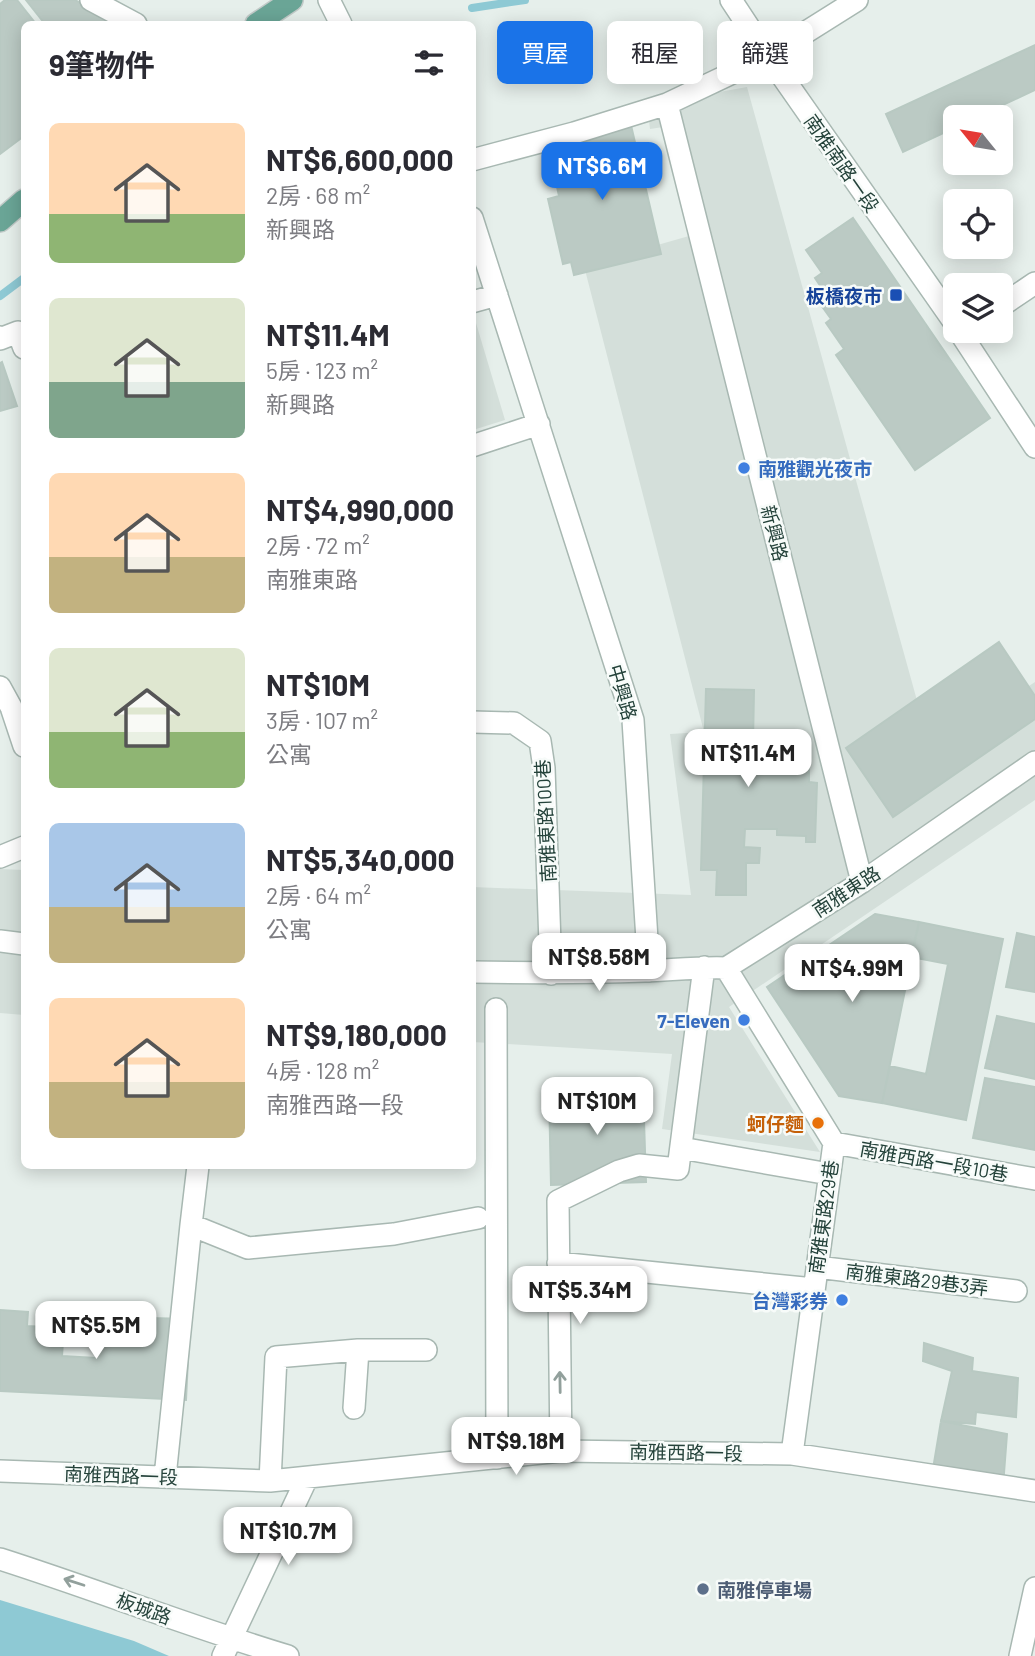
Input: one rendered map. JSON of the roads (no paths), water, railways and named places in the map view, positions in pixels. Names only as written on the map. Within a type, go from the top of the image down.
[{"type":"main road","points":[[260,21],[292,0]]},
{"type":"main road","points":[[0,221],[21,204]]},
{"type":"street","points":[[91,0],[130,21]]},
{"type":"street","points":[[329,0],[340,21]]},
{"type":"street","name":"南雅南路一段","points":[[731,0],[745,21]]},
{"type":"street","points":[[813,28],[857,0]]},
{"type":"street","points":[[476,159],[574,133],[667,104],[717,80]]},
{"type":"street","name":"南雅南路一段","points":[[788,84],[943,306]]},
{"type":"street","name":"新興路","points":[[667,104],[862,882]]},
{"type":"street","name":"中興路","points":[[476,230],[633,720],[649,971]]},
{"type":"street","points":[[1013,298],[1035,284]]},
{"type":"street","points":[[476,301],[497,295]]},
{"type":"street","points":[[0,337],[18,331],[21,340]]},
{"type":"street","name":"南雅南路一段","points":[[968,343],[1035,447]]},
{"type":"street","points":[[476,445],[539,424]]},
{"type":"street","points":[[0,687],[11,707],[21,737]]},
{"type":"street","name":"南雅東路100巷","points":[[476,722],[514,723],[540,741],[544,768],[551,974]]},
{"type":"street","name":"南雅東路","points":[[476,972],[551,974],[715,968],[862,882],[1035,762]]},
{"type":"street","points":[[0,857],[21,848]]},
{"type":"street","points":[[0,941],[21,944]]},
{"type":"street","points":[[561,1451],[558,1201],[619,1171],[639,1165],[678,1169],[715,968]]},
{"type":"street","name":"南雅東路29巷","points":[[715,968],[834,1143],[792,1454]]},
{"type":"street","points":[[496,1009],[496,1458]]},
{"type":"street","name":"南雅西路一段10巷","points":[[834,1143],[1035,1180]]},
{"type":"street","points":[[681,1148],[829,1174]]},
{"type":"street","points":[[165,1477],[198,1169]]},
{"type":"street","points":[[191,1224],[248,1248],[394,1234],[478,1218]]},
{"type":"street","points":[[558,1263],[814,1289]]},
{"type":"street","name":"南雅東路29巷3弄","points":[[817,1267],[1016,1291]]},
{"type":"street","points":[[270,1481],[276,1357],[358,1350],[426,1350]]},
{"type":"street","points":[[354,1408],[358,1350]]},
{"type":"street","name":"南雅西路一段","points":[[0,1471],[270,1481],[561,1451],[792,1454],[1035,1491]]},
{"type":"street","points":[[226,1647],[307,1478]]},
{"type":"street","name":"板城路","points":[[0,1559],[79,1584],[226,1647],[288,1656]]},
{"type":"street","points":[[1020,1656],[1035,1588]]},
{"type":"water","points":[[0,1600],[134,1641],[169,1656],[0,1656]]},
{"type":"waterway","points":[[472,8],[525,0]]},
{"type":"waterway","points":[[0,296],[21,280]]},
{"type":"place","name":"板橋夜市","points":[[896,295]]},
{"type":"place","name":"南雅觀光夜市","points":[[744,468]]},
{"type":"place","name":"7-Eleven","points":[[744,1020]]},
{"type":"place","name":"蚵仔麵","points":[[818,1123]]},
{"type":"place","name":"台灣彩券","points":[[842,1300]]},
{"type":"place","name":"南雅停車場","points":[[703,1589]]}]
